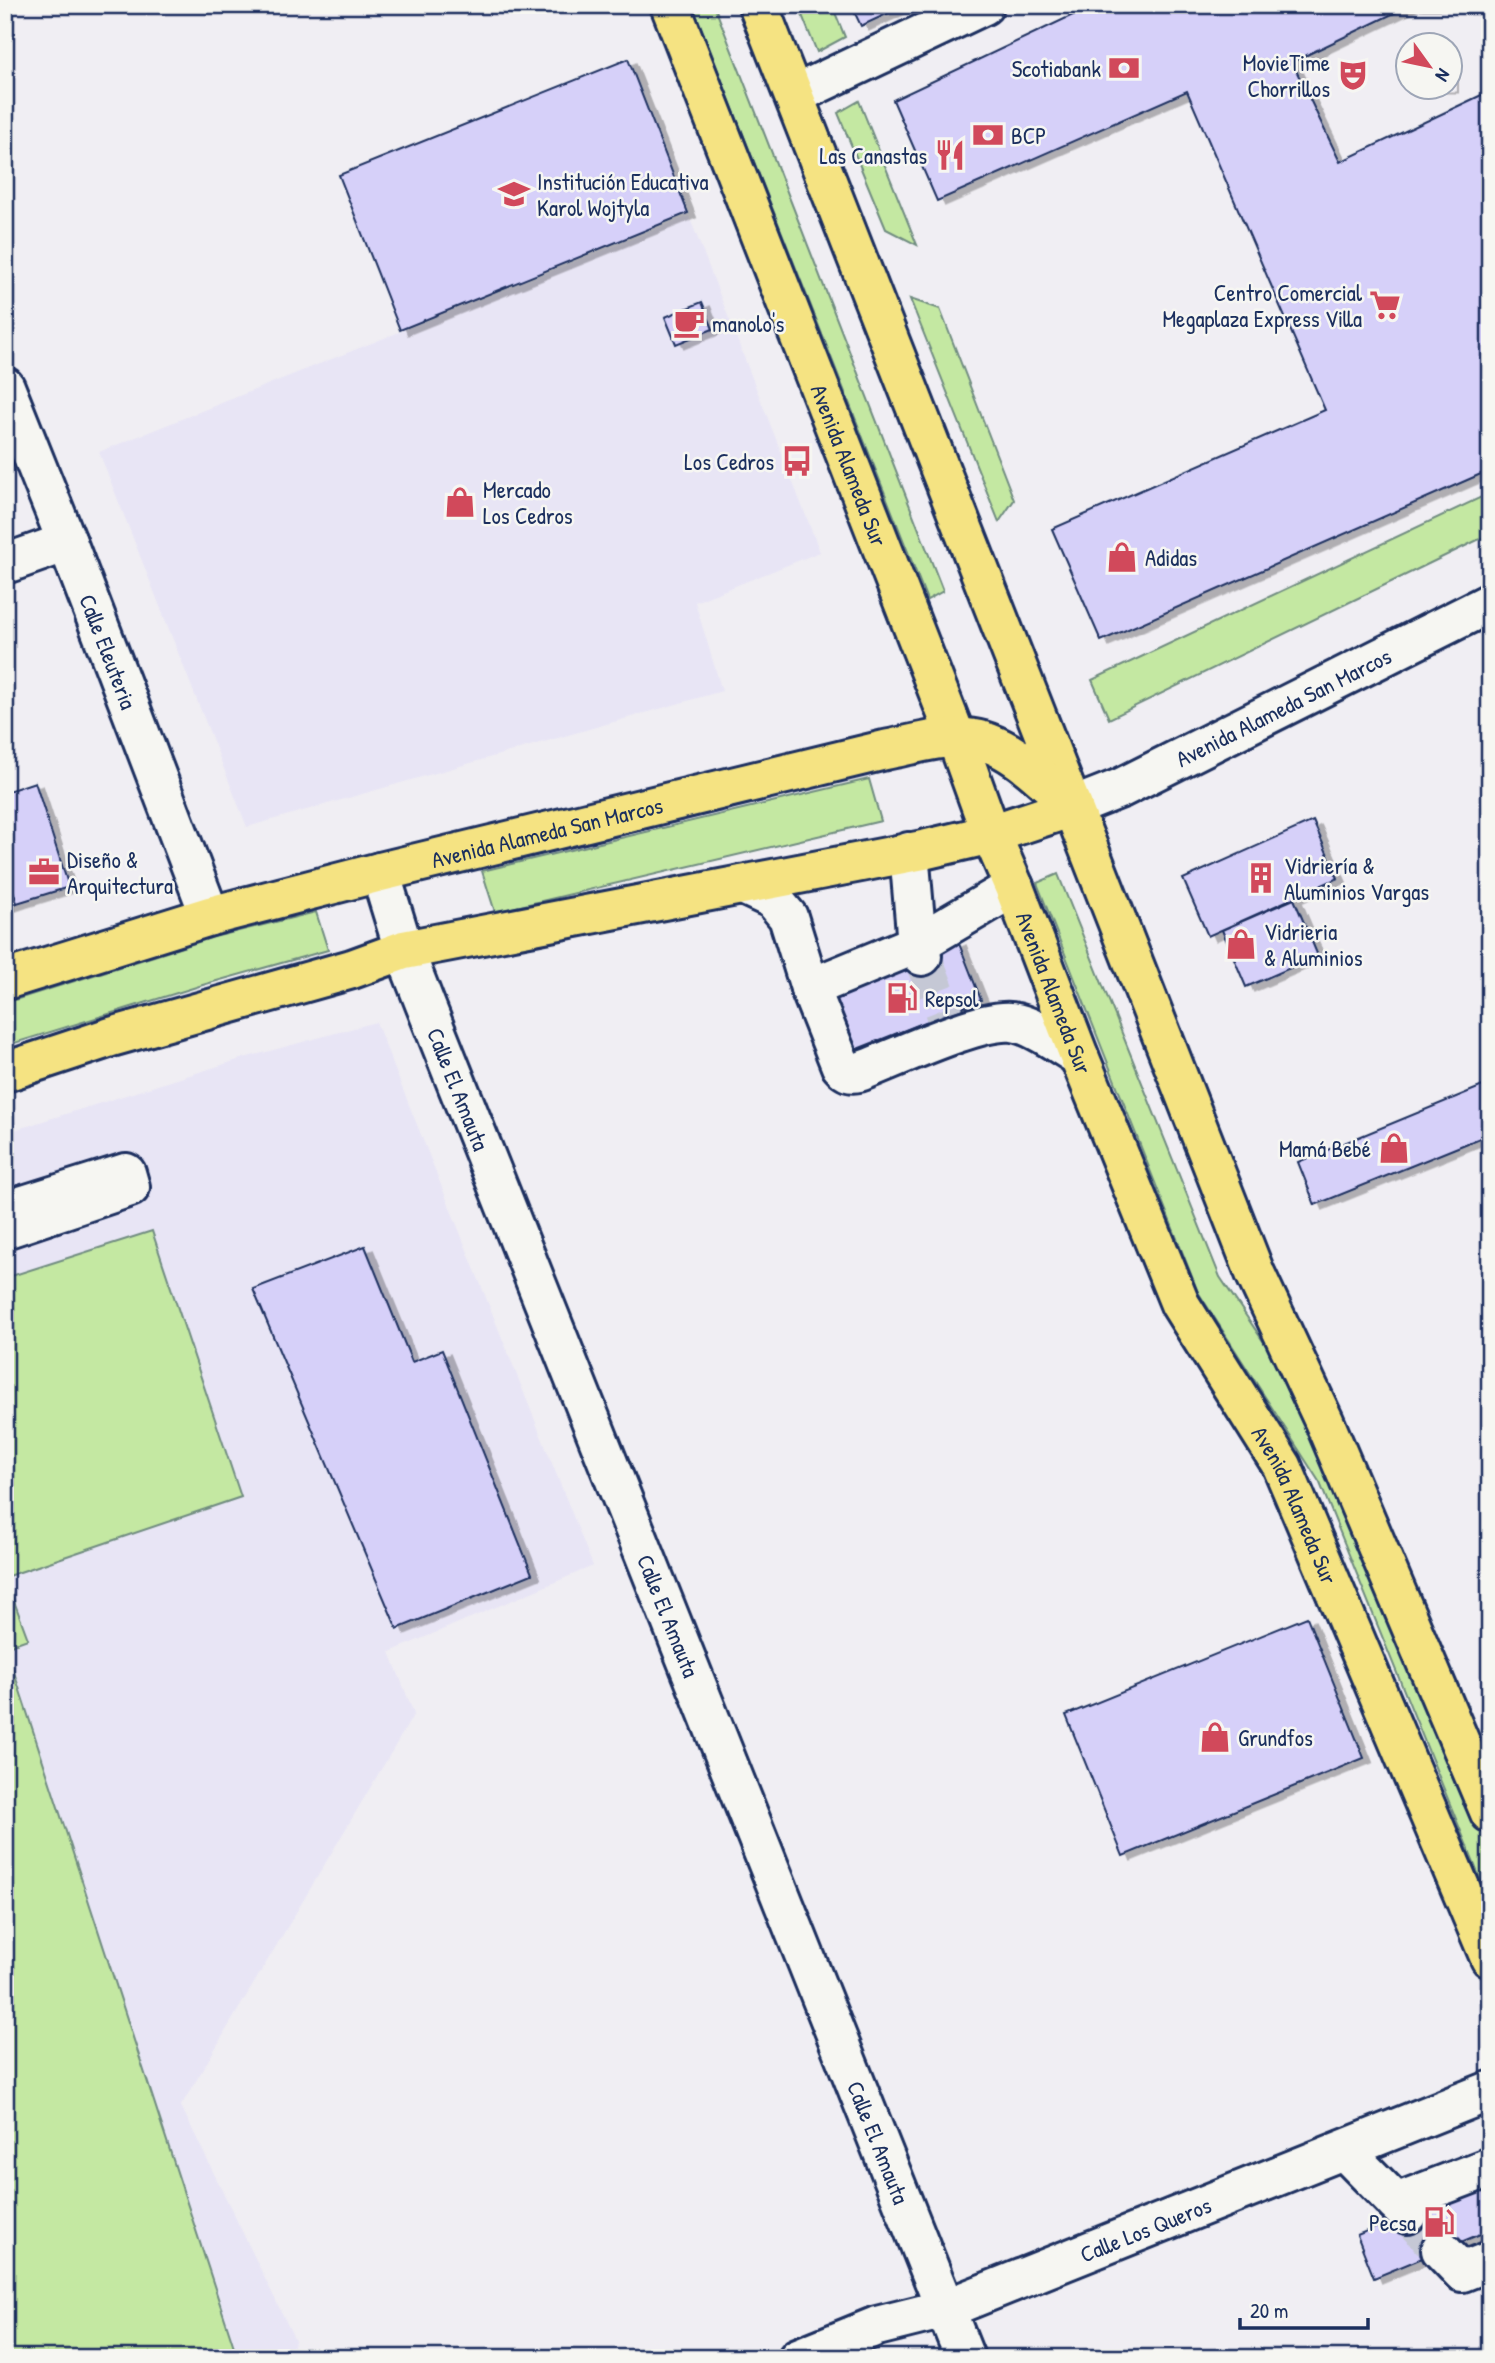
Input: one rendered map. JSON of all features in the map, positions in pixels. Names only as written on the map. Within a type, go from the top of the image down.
[{"type":"main road","name":"Avenida Alameda Sur","points":[[670,5],[956,737],[991,834],[1180,1304],[1282,1466],[1490,1958]]},
{"type":"main road","points":[[758,5],[1255,1273],[1324,1421],[1490,1813]]},
{"type":"main road","name":"Avenida Alameda San Marcos","points":[[5,980],[210,916],[380,872],[885,750],[956,737],[983,740],[1001,749],[1026,765],[1073,807],[991,834],[909,852],[404,950],[352,968],[111,1037],[5,1072]]},
{"type":"street","points":[[794,94],[984,5]]},
{"type":"street","name":"Calle Eleuteria","points":[[5,387],[210,916]]},
{"type":"street","points":[[5,564],[67,542]]},
{"type":"street","name":"Avenida Alameda San Marcos","points":[[1073,807],[1121,788],[1490,603]]},
{"type":"street","points":[[909,852],[919,950]]},
{"type":"street","name":"Calle El Amauta","points":[[380,872],[404,950],[965,2358]]},
{"type":"street","points":[[743,885],[773,899],[788,917],[810,988],[841,1066],[846,1071],[852,1074],[949,1025],[1013,1022],[1042,1034],[1079,1056]]},
{"type":"street","points":[[810,988],[919,950],[1014,887]]},
{"type":"street","points":[[5,1211],[126,1173],[130,1187],[5,1229]]},
{"type":"street","name":"Calle Los Queros","points":[[798,2358],[877,2326],[945,2309],[1344,2150],[1485,2104]]},
{"type":"street","points":[[1344,2150],[1402,2209],[1490,2167]]},
{"type":"street","points":[[1441,2250],[1462,2272],[1490,2261]]},
{"type":"shaded area","name":"Mercado Los Cedros","points":[[689,216],[820,552],[695,602],[722,691],[247,827],[99,452]]},
{"type":"shaded area","points":[[376,1022],[593,1566],[390,1652],[414,1714],[181,2106],[295,2340],[291,2358],[5,2358],[5,1133],[244,1058]]},
{"type":"green space","points":[[692,5],[714,5],[943,591],[927,600]]},
{"type":"green space","points":[[798,5],[832,5],[845,37],[817,52]]},
{"type":"green space","points":[[859,101],[917,245],[886,229],[838,113]]},
{"type":"green space","points":[[910,299],[940,309],[1014,500],[999,522]]},
{"type":"green space","points":[[1490,493],[1490,534],[1109,719],[1092,680]]},
{"type":"green space","points":[[869,779],[881,821],[495,912],[482,871]]},
{"type":"green space","points":[[1058,874],[1220,1277],[1325,1433],[1490,1843],[1490,1903],[1320,1483],[1198,1292],[1037,883]]},
{"type":"green space","points":[[316,912],[328,950],[206,984],[5,1046],[5,1003],[214,937]]},
{"type":"green space","points":[[152,1231],[241,1497],[5,1577],[5,1278]]},
{"type":"green space","points":[[5,1577],[28,1639],[5,1647]]},
{"type":"green space","points":[[10,1660],[234,2347],[198,2358],[5,2358],[5,1661]]},
{"type":"building","points":[[851,5],[906,5],[861,26]]},
{"type":"building","name":"Centro Comercial Megaplaza Express Villa","points":[[1094,5],[1490,5],[1490,470],[1101,641],[1052,529],[1325,410],[1187,91],[937,201],[893,100]]},
{"type":"building","name":"MovieTime Chorrillos","points":[[1411,5],[1490,5],[1490,91],[1340,162],[1292,62]]},
{"type":"building","name":"Institución Educativa Karol Wojtyla","points":[[628,59],[688,213],[400,330],[339,175]]},
{"type":"building","name":"manolo's","points":[[702,302],[713,329],[676,344],[665,317]]},
{"type":"building","points":[[35,782],[69,887],[17,903],[5,866],[5,792]]},
{"type":"building","name":"Vidriería & Aluminios Vargas","points":[[1313,821],[1338,878],[1208,936],[1183,879]]},
{"type":"building","points":[[5,866],[17,903],[5,907]]},
{"type":"building","points":[[1294,899],[1318,956],[1246,987],[1222,930]]},
{"type":"building","name":"Repsol","points":[[958,941],[981,1000],[847,1053],[824,995]]},
{"type":"building","name":"Mamá Bebé","points":[[1490,1083],[1490,1134],[1315,1205],[1298,1162]]},
{"type":"building","points":[[365,1246],[412,1362],[442,1350],[532,1574],[397,1629],[253,1289]]},
{"type":"building","name":"Grundfos","points":[[1307,1617],[1364,1758],[1123,1856],[1066,1715]]},
{"type":"building","name":"Pecsa","points":[[1490,2181],[1490,2230],[1374,2278],[1357,2235]]},
{"type":"tunnel","points":[[922,956],[945,1015]]},
{"type":"tunnel","points":[[1407,2214],[1441,2250]]},
{"type":"place","name":"Scotiabank","points":[[1124,68]]},
{"type":"place","name":"MovieTime Chorrillos","points":[[1353,75]]},
{"type":"place","name":"BCP","points":[[988,135]]},
{"type":"place","name":"Las Canastas","points":[[950,155]]},
{"type":"place","name":"Institución Educativa Karol Wojtyla","points":[[514,194]]},
{"type":"place","name":"Centro Comercial Megaplaza Express Villa","points":[[1385,305]]},
{"type":"place","name":"manolo's","points":[[689,323]]},
{"type":"place","name":"Los Cedros","points":[[797,461]]},
{"type":"place","name":"Mercado Los Cedros","points":[[460,502]]},
{"type":"place","name":"Adidas","points":[[1122,557]]},
{"type":"place","name":"Diseño & Arquitectura","points":[[44,872]]},
{"type":"place","name":"Vidriería & Aluminios Vargas","points":[[1261,878]]},
{"type":"place","name":"Vidrieria & Aluminios","points":[[1241,944]]},
{"type":"place","name":"Repsol","points":[[902,998]]},
{"type":"place","name":"Mamá Bebé","points":[[1394,1148]]},
{"type":"place","name":"Grundfos","points":[[1215,1737]]},
{"type":"place","name":"Pecsa","points":[[1439,2222]]}]
